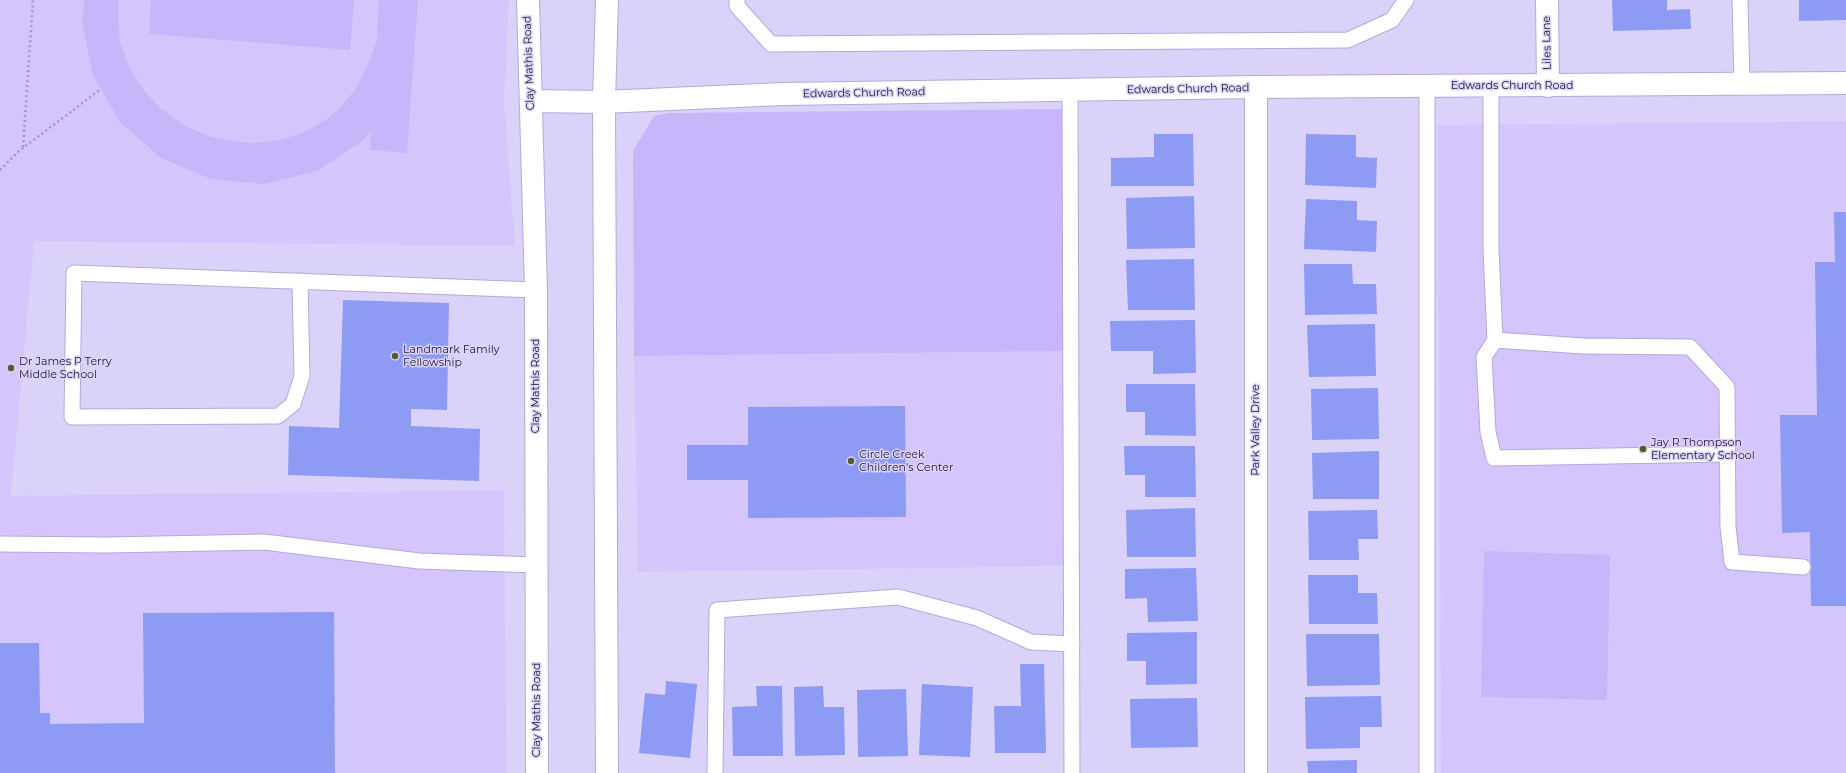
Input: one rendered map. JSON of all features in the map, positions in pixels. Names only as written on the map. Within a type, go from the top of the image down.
[{"type":"street","name":"Clay Mathis Road","points":[[528,0],[536,290],[537,773]]},
{"type":"street","points":[[607,0],[604,102],[607,773]]},
{"type":"street","name":"Liles Lane","points":[[1546,0],[1548,86]]},
{"type":"street","name":"Edwards Church Road","points":[[531,101],[604,102],[782,94],[1256,87],[1491,87],[1846,83]]},
{"type":"street","name":"Park Valley Drive","points":[[1256,87],[1256,773]]},
{"type":"lane","points":[[737,0],[737,6],[771,44],[779,44],[1348,40],[1392,20],[1406,0]]},
{"type":"lane","points":[[1740,0],[1742,84]]},
{"type":"lane","points":[[1427,87],[1428,773]]},
{"type":"lane","points":[[1491,87],[1491,250],[1495,340],[1484,357],[1488,432],[1494,458],[1727,454]]},
{"type":"lane","points":[[1070,90],[1072,773]]},
{"type":"lane","points":[[300,281],[302,376],[293,404],[278,416],[72,417],[74,273],[300,281],[536,290]]},
{"type":"lane","points":[[1495,340],[1583,346],[1690,347],[1727,387],[1728,527],[1732,562],[1803,567]]},
{"type":"lane","points":[[0,544],[106,545],[264,542],[419,561],[537,565]]},
{"type":"lane","points":[[714,773],[717,610],[898,597],[977,618],[1031,642],[1072,644]]},
{"type":"path","points":[[23,147],[33,0]]},
{"type":"path","points":[[0,170],[23,147],[101,89]]},
{"type":"shaded area","name":"Dr James P Terry Middle School","points":[[0,0],[509,0],[504,102],[515,246],[34,241],[11,496],[504,490],[506,773],[0,773]]},
{"type":"shaded area","points":[[84,0],[119,0],[118,14],[120,43],[130,68],[145,92],[161,109],[185,126],[208,136],[230,141],[253,143],[281,140],[305,132],[327,119],[341,107],[357,87],[371,57],[377,38],[379,0],[418,0],[407,153],[370,150],[371,131],[362,141],[317,171],[264,184],[211,179],[161,158],[120,122],[93,75],[82,23]]},
{"type":"shaded area","points":[[151,0],[354,0],[350,50],[149,34]]},
{"type":"shaded area","points":[[1062,109],[1064,351],[634,356],[633,151],[654,116],[670,113]]},
{"type":"shaded area","name":"Jay R Thompson Elementary School","points":[[1846,121],[1846,773],[1441,773],[1438,125]]},
{"type":"shaded area","name":"Circle Creek Children's Center","points":[[1064,351],[1068,566],[638,572],[634,356]]},
{"type":"shaded area","points":[[1484,551],[1610,555],[1607,700],[1481,697]]},
{"type":"building","points":[[1612,0],[1667,0],[1667,10],[1690,9],[1691,29],[1613,31]]},
{"type":"building","points":[[1799,0],[1846,0],[1846,20],[1799,21]]},
{"type":"building","points":[[1154,134],[1193,134],[1194,186],[1111,186],[1111,158],[1154,157]]},
{"type":"building","points":[[1306,134],[1356,135],[1356,157],[1377,158],[1376,188],[1305,185]]},
{"type":"building","points":[[1194,196],[1195,248],[1127,249],[1126,198]]},
{"type":"building","points":[[1306,199],[1357,201],[1357,220],[1377,221],[1376,252],[1304,249]]},
{"type":"building","points":[[1834,212],[1846,212],[1846,606],[1811,606],[1810,532],[1782,533],[1780,415],[1817,415],[1815,262],[1835,262]]},
{"type":"building","points":[[1194,259],[1195,310],[1128,310],[1126,260]]},
{"type":"building","points":[[1304,264],[1352,264],[1353,284],[1376,284],[1377,314],[1305,315]]},
{"type":"building","name":"Landmark Family Fellowship","points":[[343,300],[449,303],[447,410],[411,409],[411,426],[480,429],[479,481],[288,475],[289,426],[339,428]]},
{"type":"building","points":[[1195,320],[1196,373],[1153,374],[1153,351],[1111,351],[1110,321]]},
{"type":"building","points":[[1375,324],[1376,376],[1309,377],[1307,325]]},
{"type":"building","points":[[1126,384],[1195,384],[1196,436],[1145,435],[1145,412],[1126,412]]},
{"type":"building","points":[[1378,388],[1379,439],[1312,440],[1311,389]]},
{"type":"building","points":[[905,406],[906,517],[748,518],[748,480],[687,480],[687,445],[748,445],[748,407]]},
{"type":"building","points":[[1124,446],[1195,446],[1196,497],[1145,497],[1145,475],[1125,475]]},
{"type":"building","points":[[1379,451],[1379,499],[1313,499],[1312,453]]},
{"type":"building","points":[[1195,508],[1196,557],[1127,557],[1126,510]]},
{"type":"building","points":[[1377,510],[1378,539],[1358,539],[1359,560],[1309,560],[1308,511]]},
{"type":"building","points":[[1196,568],[1198,621],[1148,622],[1147,598],[1125,599],[1125,569]]},
{"type":"building","points":[[1308,575],[1358,575],[1358,593],[1377,593],[1378,624],[1309,624]]},
{"type":"building","points":[[334,612],[335,773],[0,773],[0,643],[39,643],[40,713],[50,713],[50,724],[144,723],[143,613]]},
{"type":"building","points":[[1197,632],[1197,684],[1146,685],[1146,661],[1127,661],[1127,633]]},
{"type":"building","points":[[1306,634],[1379,634],[1380,685],[1307,686]]},
{"type":"building","points":[[1020,664],[1044,664],[1046,753],[995,753],[994,706],[1021,706]]},
{"type":"building","points":[[666,681],[697,684],[690,758],[639,753],[645,693],[665,695]]},
{"type":"building","points":[[922,684],[973,687],[970,757],[919,755]]},
{"type":"building","points":[[756,686],[782,686],[783,756],[733,756],[732,707],[757,706]]},
{"type":"building","points":[[823,686],[824,707],[844,707],[845,755],[795,756],[794,687]]},
{"type":"building","points":[[906,689],[908,756],[858,757],[857,690]]},
{"type":"building","points":[[1381,696],[1382,727],[1360,727],[1360,748],[1306,749],[1305,697]]},
{"type":"building","points":[[1197,698],[1198,747],[1131,748],[1130,699]]},
{"type":"building","points":[[1357,760],[1357,773],[1308,773],[1307,761]]},
{"type":"place","name":"Landmark Family Fellowship","points":[[395,356]]},
{"type":"place","name":"Dr James P Terry Middle School","points":[[11,368]]},
{"type":"place","name":"Jay R Thompson Elementary School","points":[[1643,449]]},
{"type":"place","name":"Circle Creek Children's Center","points":[[851,461]]}]
